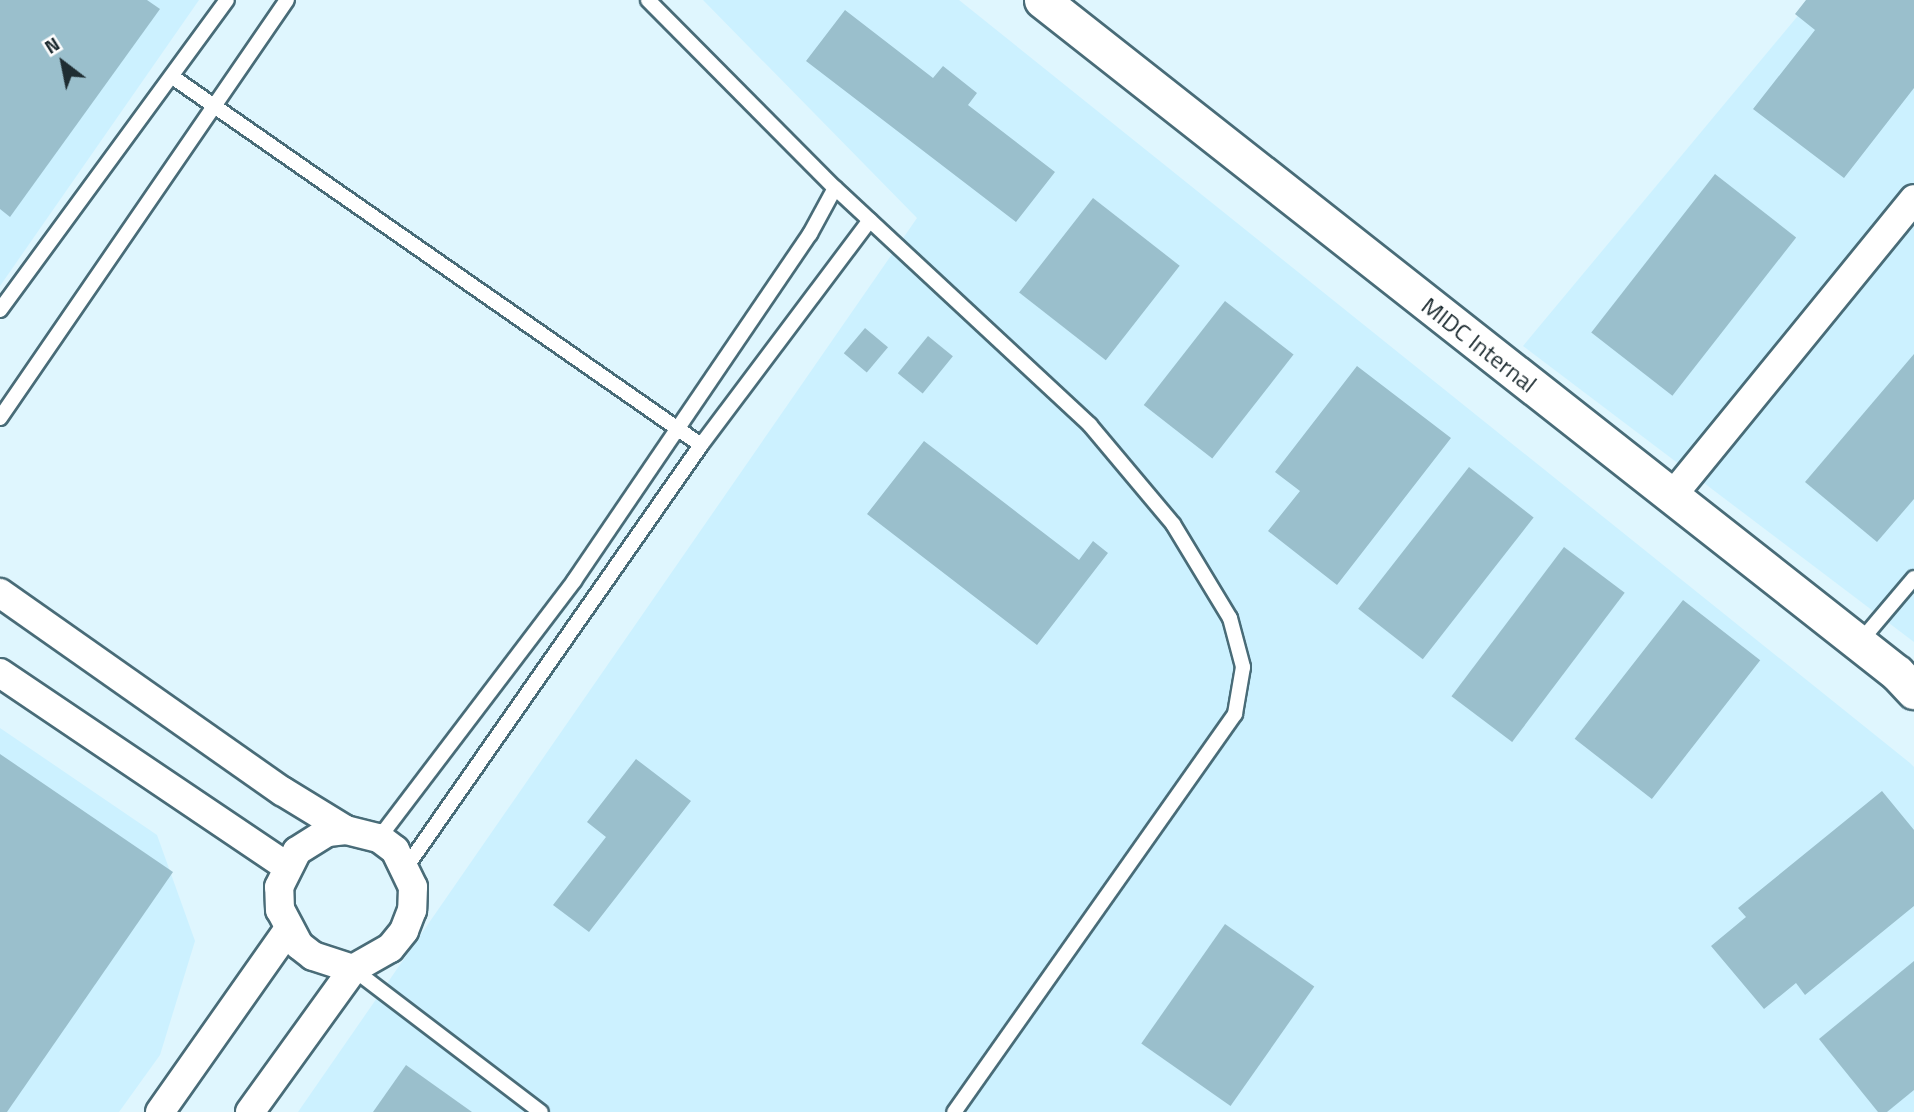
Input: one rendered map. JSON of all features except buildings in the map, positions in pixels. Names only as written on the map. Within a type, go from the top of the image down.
[{"type":"street","name":"MIDC Internal","points":[[1042,0],[1859,643],[1914,691]]},
{"type":"street","points":[[1672,496],[1914,198]]},
{"type":"street","points":[[0,593],[282,791],[346,830],[379,838],[407,866],[413,887],[412,910],[404,931],[390,948],[353,969],[250,1112]]},
{"type":"street","points":[[0,673],[286,866]]},
{"type":"street","points":[[346,830],[312,839],[286,866],[279,887],[280,910],[288,931],[313,956],[353,969]]},
{"type":"street","points":[[160,1112],[288,931]]},
{"type":"lane","points":[[0,310],[174,78],[227,0]]},
{"type":"lane","points":[[0,418],[215,110],[287,0]]},
{"type":"lane","points":[[648,0],[835,188],[1099,435],[1172,524],[1230,618],[1243,667],[1235,714],[954,1112]]},
{"type":"lane","points":[[174,78],[215,110],[307,167],[701,445]]},
{"type":"lane","points":[[379,838],[574,582],[677,426],[810,234],[835,188]]},
{"type":"lane","points":[[407,866],[701,445],[870,220]]},
{"type":"lane","points":[[1859,643],[1914,578]]},
{"type":"lane","points":[[353,969],[541,1112]]},
{"type":"shaded area","points":[[0,0],[199,0],[0,286]]},
{"type":"shaded area","points":[[703,0],[959,0],[1910,763],[1914,767],[1914,1112],[298,1112],[917,218]]},
{"type":"shaded area","points":[[1811,0],[1914,0],[1914,642],[1523,346]]},
{"type":"shaded area","points":[[0,728],[157,835],[195,941],[160,1055],[119,1112],[0,1112]]}]
